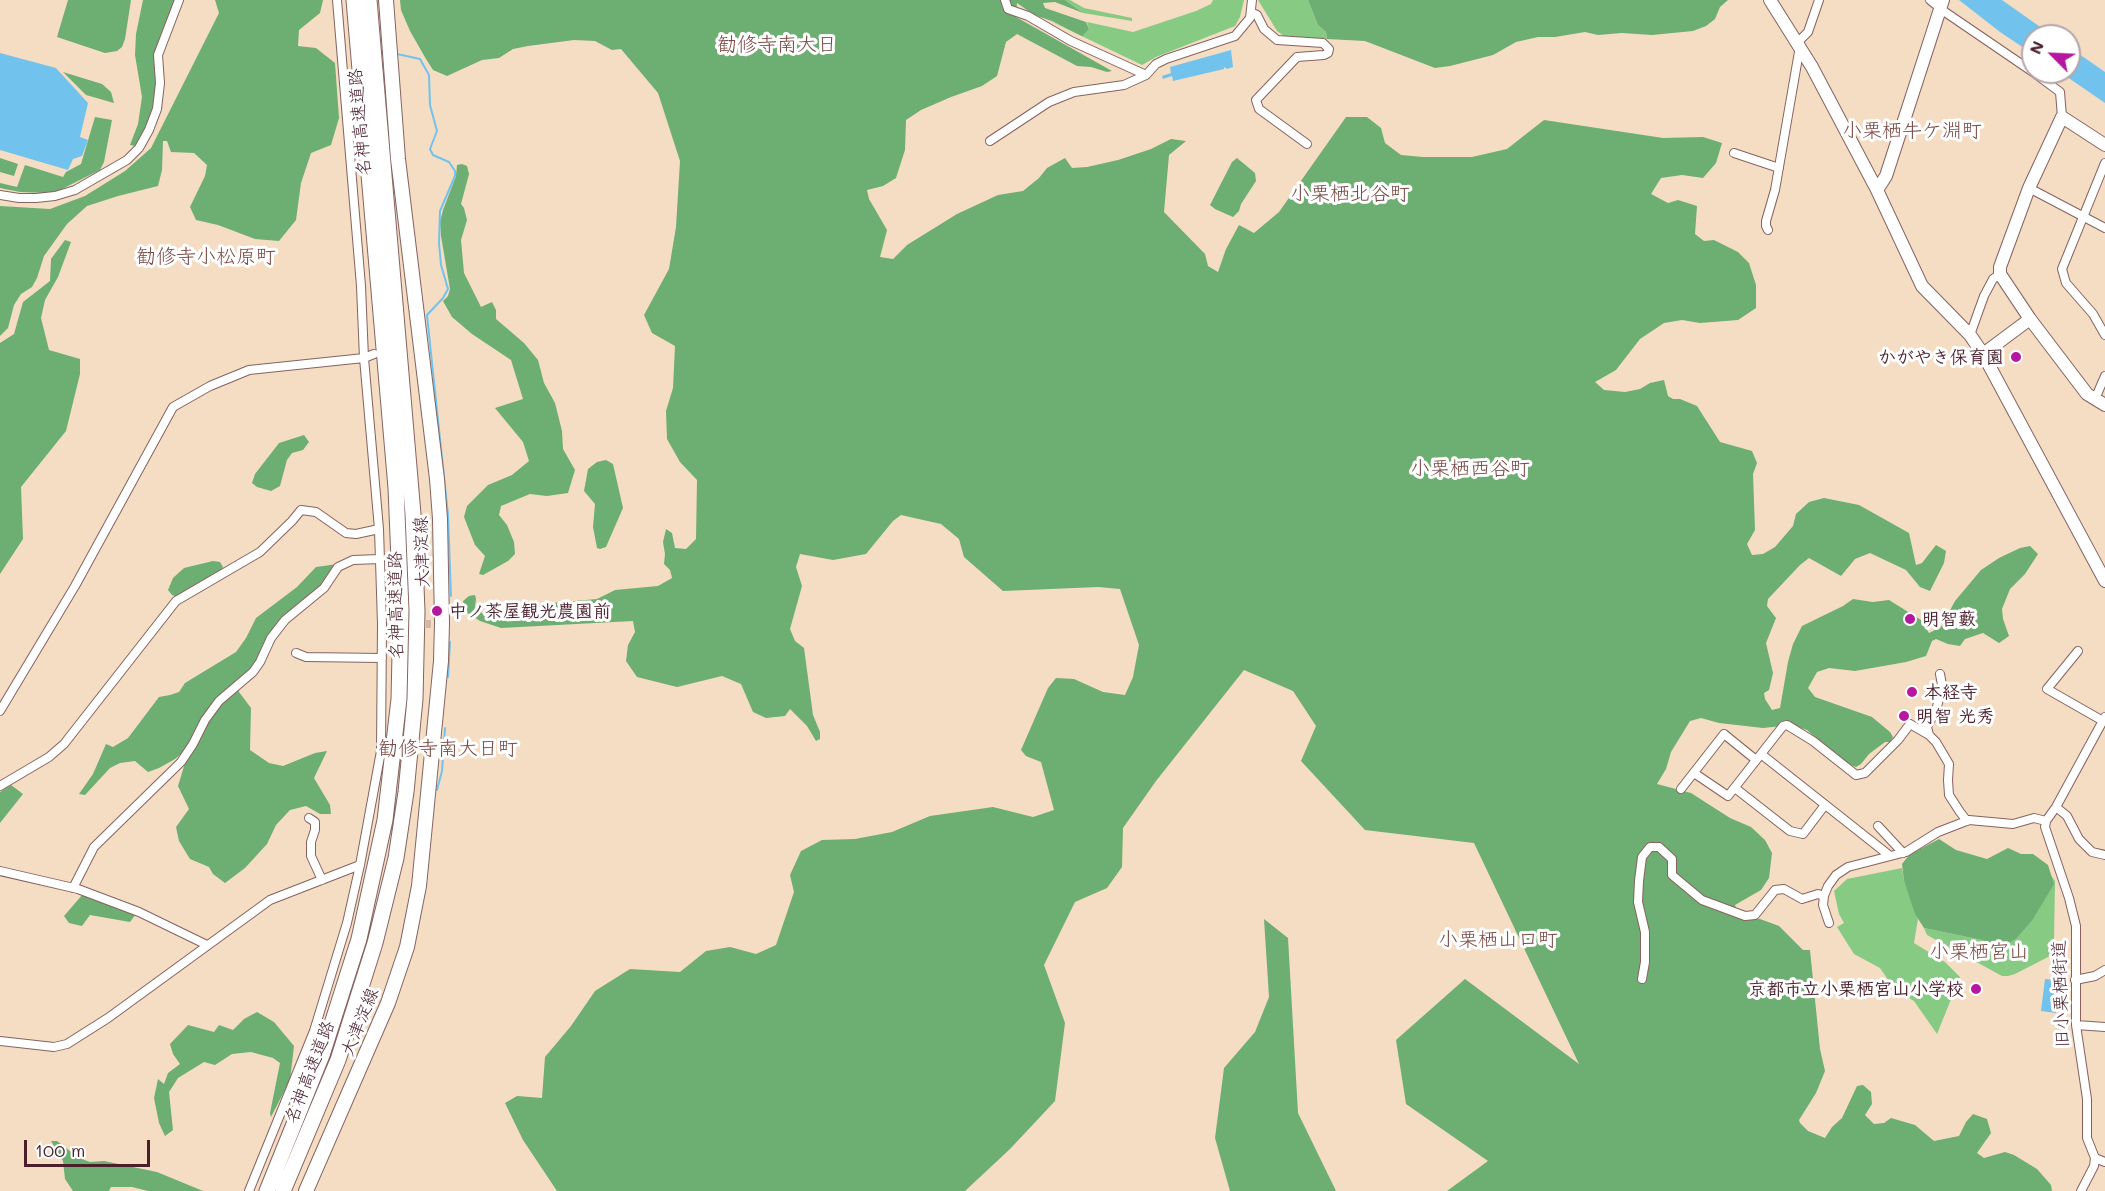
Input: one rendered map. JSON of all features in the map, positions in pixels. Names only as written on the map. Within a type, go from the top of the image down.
[{"type":"highway","name":"名神高速道路","points":[[267,1191],[322,1055],[359,939],[385,820],[399,699],[401,569],[396,488],[354,0]]},
{"type":"highway","name":"名神高速道路","points":[[283,1191],[338,1060],[375,943],[397,849],[409,770],[415,699],[417,611],[413,525],[369,0]]},
{"type":"main road","name":"大津淀線","points":[[306,1191],[388,1003],[407,947],[419,886],[438,694],[436,623],[440,519],[417,352],[398,159],[386,0]]},
{"type":"street","points":[[0,195],[36,198],[75,190],[127,159],[139,148],[157,109],[160,83],[158,55],[179,0]]},
{"type":"street","points":[[249,1191],[314,1031],[347,923],[381,751],[382,658],[386,624],[364,358],[362,286],[336,0]]},
{"type":"street","points":[[1005,0],[1008,9],[1028,16],[1071,42],[1146,75]]},
{"type":"street","points":[[990,141],[1057,99],[1074,92],[1124,86],[1146,75],[1156,64],[1166,59],[1235,36],[1250,18],[1252,0]]},
{"type":"street","points":[[1770,0],[1799,44],[1877,190],[1922,286],[1970,335],[1983,354],[2105,580]]},
{"type":"street","points":[[1768,230],[1766,221],[1775,190],[1799,44],[1808,32],[1819,0]]},
{"type":"street","points":[[1877,190],[1887,173],[1938,3],[2021,63]]},
{"type":"street","points":[[1251,12],[1257,15],[1264,29],[1277,40],[1328,45],[1328,53],[1324,55],[1297,57],[1256,100],[1259,109],[1307,144]]},
{"type":"street","points":[[2049,84],[2060,92],[2062,117],[2029,188],[2000,267],[2000,274],[2030,319],[2087,394],[2100,402],[2105,376]]},
{"type":"street","points":[[2062,117],[2105,145]]},
{"type":"street","points":[[1734,153],[1779,168]]},
{"type":"street","points":[[2105,163],[2063,262],[2063,275],[2071,290],[2093,314],[2105,335]]},
{"type":"street","points":[[2029,188],[2105,228]]},
{"type":"street","points":[[1970,335],[1984,296],[1993,279],[2000,274]]},
{"type":"street","points":[[1983,354],[2030,319]]},
{"type":"street","points":[[0,711],[75,586],[173,407],[210,386],[249,370],[364,358],[374,354]]},
{"type":"street","points":[[0,786],[49,757],[64,744],[176,602],[260,552],[301,510],[316,513],[346,533],[356,534],[379,529]]},
{"type":"street","points":[[73,888],[94,847],[181,762],[205,720],[219,701],[254,672],[272,638],[285,620],[324,588],[338,567],[353,560],[380,559]]},
{"type":"street","points":[[1829,924],[1823,905],[1827,886],[1836,875],[1848,867],[1903,853],[1938,832],[1967,821],[2013,824],[2034,818],[2046,821],[2104,719],[2047,689],[2078,651]]},
{"type":"street","points":[[296,653],[306,657],[382,658]]},
{"type":"street","points":[[1929,735],[1927,727],[1942,685],[1940,674]]},
{"type":"street","points":[[1694,773],[1728,796],[1783,726],[1787,725],[1856,775],[1865,773],[1898,740],[1910,724],[1936,742],[1950,764],[1949,795],[1967,821]]},
{"type":"street","points":[[1681,789],[1724,734],[1825,805],[1890,856]]},
{"type":"street","points":[[1735,788],[1790,831],[1803,834],[1825,805]]},
{"type":"street","points":[[2056,807],[2067,816],[2079,839],[2092,852],[2105,855]]},
{"type":"street","points":[[309,818],[315,822],[311,856],[322,880]]},
{"type":"street","name":"旧小栗栖街道","points":[[2046,821],[2045,827],[2074,914],[2076,1025],[2087,1099],[2087,1138],[2095,1158]]},
{"type":"street","points":[[1878,826],[1903,853]]},
{"type":"street","points":[[1642,979],[1645,962],[1645,932],[1638,902],[1639,881],[1642,857],[1650,847],[1659,847],[1672,859],[1672,875],[1702,900],[1745,916],[1755,915],[1775,890],[1784,889],[1802,899],[1818,894],[1824,896]]},
{"type":"street","points":[[0,1041],[54,1047],[67,1044],[108,1018],[270,900],[360,865]]},
{"type":"street","points":[[0,871],[73,888],[139,912],[207,945]]},
{"type":"street","points":[[2075,980],[2095,976],[2105,970]]},
{"type":"street","points":[[2076,1025],[2105,1027]]},
{"type":"street","points":[[2081,1191],[2094,1166],[2095,1158],[2105,1162]]},
{"type":"green space","points":[[68,0],[131,0],[122,47],[117,51],[105,53],[57,37]]},
{"type":"green space","points":[[143,0],[175,0],[156,50],[153,108],[146,129],[136,146],[130,145],[138,124],[142,97],[135,55],[136,34]]},
{"type":"green space","points":[[215,0],[323,0],[320,13],[299,30],[298,46],[316,48],[335,63],[339,118],[331,145],[311,153],[301,183],[296,220],[279,241],[255,239],[218,225],[196,220],[190,207],[205,176],[207,165],[194,153],[171,152],[167,141],[163,141],[162,170],[158,186],[87,206],[67,224],[44,256],[32,287],[21,294],[14,305],[8,328],[0,336],[0,206],[50,209],[85,196],[125,171],[151,148],[219,13]]},
{"type":"green space","points":[[400,0],[1065,0],[1083,13],[1055,2],[1043,3],[1045,8],[1086,22],[1089,29],[1082,36],[1034,15],[1017,3],[1016,17],[1112,71],[1077,66],[1017,34],[1006,42],[997,76],[982,86],[921,110],[906,120],[905,150],[896,178],[883,186],[867,190],[869,199],[887,230],[880,257],[893,259],[907,245],[957,214],[998,195],[1023,191],[1047,168],[1065,158],[1072,168],[1087,167],[1151,149],[1171,139],[1186,141],[1169,155],[1164,212],[1205,254],[1208,266],[1218,272],[1226,249],[1239,225],[1254,233],[1279,212],[1346,117],[1367,117],[1381,128],[1385,143],[1401,155],[1423,157],[1472,157],[1507,149],[1544,120],[1663,138],[1703,137],[1722,143],[1716,163],[1703,178],[1682,175],[1661,178],[1651,194],[1668,203],[1678,200],[1697,206],[1695,234],[1704,241],[1714,240],[1738,252],[1749,263],[1756,285],[1756,308],[1738,320],[1700,323],[1682,320],[1664,323],[1640,339],[1616,370],[1595,382],[1604,390],[1625,392],[1664,380],[1668,396],[1697,406],[1720,442],[1752,451],[1757,463],[1753,474],[1755,530],[1747,544],[1752,555],[1763,554],[1775,547],[1793,526],[1796,514],[1809,502],[1824,498],[1859,505],[1909,533],[1916,565],[1922,563],[1936,545],[1946,551],[1944,563],[1930,591],[1920,587],[1906,570],[1870,553],[1855,559],[1841,576],[1809,558],[1800,565],[1768,599],[1767,606],[1776,618],[1766,643],[1773,673],[1769,690],[1764,693],[1772,710],[1780,708],[1788,662],[1793,644],[1802,626],[1853,599],[1873,602],[1889,600],[1921,620],[1929,633],[1941,627],[1955,601],[1981,570],[2020,548],[2030,546],[2038,554],[2025,574],[2010,589],[2002,609],[2009,636],[1999,643],[1983,633],[1965,639],[1960,646],[1936,639],[1932,641],[1926,656],[1906,662],[1855,671],[1829,668],[1817,672],[1808,688],[1815,697],[1872,717],[1893,737],[1890,742],[1885,742],[1869,754],[1861,764],[1856,767],[1851,765],[1837,757],[1807,730],[1792,725],[1763,728],[1719,723],[1701,718],[1690,721],[1671,752],[1666,769],[1657,784],[1691,793],[1730,818],[1751,827],[1765,840],[1772,853],[1769,878],[1761,890],[1735,905],[1739,916],[1760,919],[1779,926],[1803,950],[1810,950],[1820,1049],[1825,1071],[1816,1093],[1799,1120],[1800,1123],[1808,1131],[1825,1138],[1842,1118],[1857,1086],[1863,1085],[1871,1092],[1872,1104],[1865,1115],[1874,1124],[1884,1123],[1891,1118],[1915,1125],[1934,1141],[1959,1136],[1973,1114],[1987,1119],[1991,1133],[1977,1153],[1984,1158],[2005,1152],[2014,1155],[2037,1169],[2051,1185],[2052,1191],[1447,1191],[1488,1161],[1406,1104],[1396,1040],[1465,979],[1579,1064],[1474,843],[1365,830],[1301,761],[1316,726],[1293,691],[1244,670],[1156,781],[1123,828],[1122,867],[1107,888],[1075,902],[1044,965],[1065,1023],[1055,1101],[1010,1149],[965,1191],[557,1191],[523,1140],[505,1103],[517,1096],[542,1098],[545,1057],[571,1026],[595,991],[630,969],[680,972],[706,951],[730,947],[756,954],[776,945],[794,892],[790,875],[801,851],[822,840],[855,839],[892,832],[930,816],[993,807],[1033,817],[1054,810],[1041,762],[1026,756],[1021,750],[1048,688],[1056,678],[1074,679],[1103,692],[1125,695],[1133,677],[1139,645],[1120,589],[1098,587],[1003,591],[964,557],[959,539],[941,524],[901,515],[893,521],[866,554],[833,560],[800,554],[796,567],[802,586],[790,629],[795,641],[804,648],[813,715],[820,732],[820,739],[816,741],[807,726],[790,709],[785,716],[766,718],[753,712],[741,684],[722,676],[677,687],[637,677],[626,661],[628,645],[635,632],[633,621],[501,628],[480,621],[466,612],[463,601],[475,595],[475,607],[482,613],[518,606],[597,599],[615,590],[658,586],[672,578],[670,570],[664,564],[663,542],[666,529],[672,533],[675,548],[686,549],[696,539],[697,480],[680,462],[667,439],[666,411],[673,388],[675,346],[652,333],[644,315],[669,269],[676,227],[680,161],[658,93],[621,49],[612,50],[595,41],[574,40],[528,46],[513,49],[499,58],[482,60],[447,76],[433,70],[426,59],[410,31],[401,10]]},
{"type":"green space","points":[[1065,0],[1070,0],[1084,8],[1132,18],[1132,21],[1083,13]]},
{"type":"green space","points":[[1213,0],[1244,0],[1235,26],[1156,57],[1142,65],[1044,18],[1082,35],[1089,29],[1087,22],[1133,32],[1196,11],[1211,4]]},
{"type":"green space","points":[[1258,0],[1308,0],[1318,25],[1326,32],[1327,39],[1284,36],[1277,31]]},
{"type":"green space","points":[[1308,0],[1728,0],[1720,7],[1715,19],[1706,26],[1693,31],[1652,35],[1622,33],[1598,35],[1585,32],[1538,37],[1516,42],[1493,55],[1435,68],[1365,41],[1327,39],[1326,32],[1318,25]]},
{"type":"green space","points":[[63,72],[102,84],[111,92],[114,103],[86,95]]},
{"type":"green space","points":[[95,117],[112,120],[104,162],[100,170],[58,191],[20,192],[0,188],[0,183],[17,187],[25,165],[63,177],[66,172],[81,164]]},
{"type":"green space","points":[[0,158],[18,164],[14,176],[0,172]]},
{"type":"green space","points":[[1237,158],[1255,173],[1256,181],[1239,211],[1233,217],[1210,205],[1232,162]]},
{"type":"green space","points":[[457,165],[467,166],[469,174],[461,204],[467,220],[461,240],[464,273],[481,307],[492,302],[496,310],[496,319],[524,343],[538,360],[544,383],[555,403],[562,431],[563,449],[575,470],[568,493],[547,496],[530,494],[501,506],[499,515],[507,525],[514,542],[515,554],[508,561],[483,575],[479,574],[485,556],[475,545],[464,517],[467,506],[488,485],[512,475],[529,461],[523,442],[495,408],[523,399],[511,360],[472,334],[452,317],[443,301],[450,289],[440,222],[456,176]]},
{"type":"green space","points":[[65,240],[71,242],[58,277],[45,300],[41,318],[49,350],[80,359],[80,374],[66,431],[21,487],[23,539],[0,574],[0,343],[14,334],[23,302],[50,281],[51,259]]},
{"type":"green space","points":[[304,435],[309,442],[303,450],[292,453],[287,460],[280,486],[271,491],[252,483],[255,474],[279,443]]},
{"type":"green space","points":[[606,460],[613,464],[623,508],[606,547],[600,549],[597,548],[593,527],[595,504],[584,491],[588,469],[597,462]]},
{"type":"green space","points":[[213,561],[220,562],[223,567],[217,576],[177,597],[168,590],[173,578],[184,568]]},
{"type":"green space","points":[[338,564],[324,585],[279,625],[273,644],[260,669],[240,679],[239,692],[251,708],[250,750],[269,763],[283,766],[315,753],[327,751],[314,778],[330,805],[331,814],[320,814],[306,806],[290,810],[276,825],[267,844],[245,868],[225,883],[213,874],[209,867],[190,859],[179,841],[176,827],[189,809],[178,786],[185,763],[195,748],[194,743],[175,759],[148,772],[135,761],[120,763],[110,768],[85,795],[79,794],[93,774],[106,744],[113,747],[128,738],[159,697],[179,692],[185,683],[236,652],[256,618],[297,587],[316,567]]},
{"type":"green space","points":[[11,785],[23,794],[0,823],[0,792]]},
{"type":"green space","points":[[1939,839],[1956,850],[1987,859],[2008,848],[2021,854],[2033,854],[2048,865],[2054,884],[2032,921],[2016,939],[2000,948],[1982,940],[1924,928],[1915,914],[1904,881],[1902,864],[1909,855]]},
{"type":"green space","points":[[1902,868],[1904,881],[1918,919],[1914,943],[1945,962],[1960,977],[1937,1034],[1914,1001],[1895,990],[1880,968],[1854,954],[1837,927],[1844,923],[1839,914],[1834,891],[1847,879]]},
{"type":"green space","points":[[2050,874],[2055,881],[2054,941],[2050,948],[2050,956],[2015,974],[2002,976],[1927,935],[1924,928],[1982,940],[2000,947],[2016,939],[2032,921],[2053,884]]},
{"type":"green space","points":[[83,894],[136,914],[130,922],[90,915],[82,926],[69,923],[64,916]]},
{"type":"green space","points":[[1264,919],[1288,938],[1298,1113],[1336,1191],[1230,1191],[1215,1138],[1224,1068],[1255,1032],[1269,997]]},
{"type":"green space","points":[[257,1012],[274,1022],[294,1046],[290,1080],[271,1117],[280,1063],[273,1058],[251,1052],[232,1054],[215,1065],[204,1062],[178,1078],[169,1092],[173,1130],[165,1136],[159,1123],[154,1098],[158,1079],[164,1084],[168,1073],[180,1064],[170,1044],[188,1025],[214,1032],[219,1025],[233,1030],[244,1019]]},
{"type":"green space","points":[[51,1141],[57,1141],[79,1158],[90,1162],[104,1161],[157,1172],[203,1191],[148,1191],[132,1187],[111,1187],[109,1191],[73,1191],[65,1179],[63,1161]]},
{"type":"water","points":[[1959,0],[2002,0],[2036,24],[2021,24],[2021,46]]},
{"type":"water","points":[[1231,50],[1233,67],[1227,69],[1224,67],[1224,69],[1173,81],[1172,76],[1163,79],[1162,76],[1171,73],[1170,67]]},
{"type":"water","points":[[0,53],[56,68],[88,103],[80,137],[88,140],[82,156],[73,159],[68,170],[0,150]]},
{"type":"water","points":[[2081,55],[2105,72],[2105,103],[2077,84],[2081,84]]},
{"type":"water","points":[[2045,979],[2059,980],[2056,1013],[2041,1011]]},
{"type":"waterway","points":[[397,54],[420,59],[429,75],[430,105],[437,131],[430,149],[433,155],[449,162],[455,171],[440,211],[441,265],[448,289],[427,315],[448,515],[451,596]]},
{"type":"waterway","points":[[448,677],[450,642]]},
{"type":"waterway","points":[[437,790],[442,771],[445,728]]},
{"type":"tunnel","points":[[390,624],[431,624]]},
{"type":"place","name":"かがやき保育園","points":[[2016,357]]},
{"type":"place","name":"中ノ茶屋観光農園前","points":[[437,611]]},
{"type":"place","name":"明智藪","points":[[1910,619]]},
{"type":"place","name":"本経寺","points":[[1912,692]]},
{"type":"place","name":"明智 光秀","points":[[1904,716]]},
{"type":"place","name":"京都市立小栗栖宮山小学校","points":[[1976,989]]},
{"type":"district","name":"勧修寺南大日","points":[[777,45]]},
{"type":"district","name":"小栗栖牛ケ淵町","points":[[1912,131]]},
{"type":"district","name":"小栗栖北谷町","points":[[1350,194]]},
{"type":"district","name":"勧修寺小松原町","points":[[206,257]]},
{"type":"district","name":"小栗栖西谷町","points":[[1470,469]]},
{"type":"district","name":"勧修寺南大日町","points":[[448,749]]},
{"type":"district","name":"小栗栖山口町","points":[[1498,940]]},
{"type":"district","name":"小栗栖宮山","points":[[1979,952]]}]
